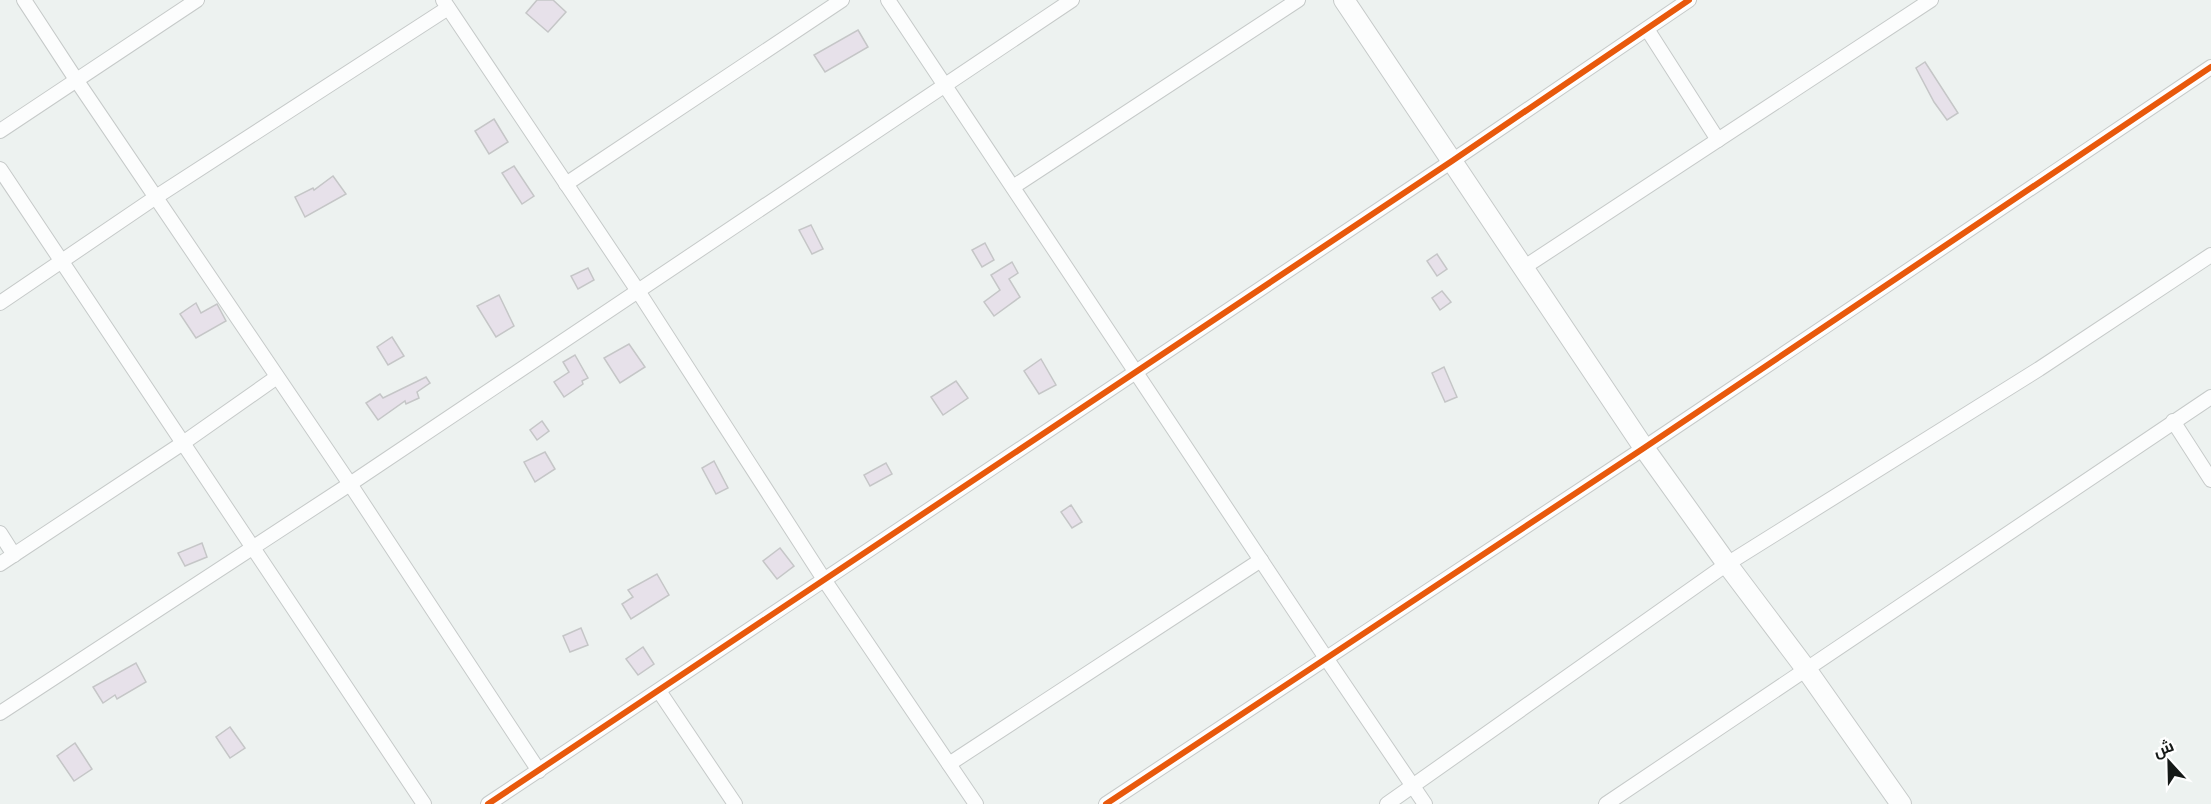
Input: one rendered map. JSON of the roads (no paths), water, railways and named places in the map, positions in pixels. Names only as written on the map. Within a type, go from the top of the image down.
[{"type":"street","points":[[24,0],[350,484],[539,771]]},
{"type":"street","points":[[0,131],[197,0]]},
{"type":"street","points":[[566,184],[842,0]]},
{"type":"street","points":[[888,0],[1425,804]]},
{"type":"street","points":[[0,713],[350,484],[1072,0]]},
{"type":"street","points":[[1013,187],[1298,0]]},
{"type":"street","points":[[1344,0],[1644,448],[1806,669],[1901,804]]},
{"type":"street","points":[[488,804],[825,581],[1689,0]]},
{"type":"street","points":[[1523,268],[1931,0]]},
{"type":"street","points":[[0,303],[445,4],[638,291],[825,581],[976,804]]},
{"type":"street","points":[[1647,29],[1718,140]]},
{"type":"street","points":[[1106,804],[1644,448],[2211,67]]},
{"type":"street","points":[[0,169],[424,804]]},
{"type":"street","points":[[1387,804],[1727,564],[2039,369],[2211,255]]},
{"type":"street","points":[[0,564],[183,443],[277,377]]},
{"type":"street","points":[[1606,804],[2211,397]]},
{"type":"street","points":[[2173,422],[2211,480]]},
{"type":"street","points":[[0,533],[14,555]]},
{"type":"street","points":[[949,764],[1261,560]]},
{"type":"street","points":[[659,691],[735,804]]}]
